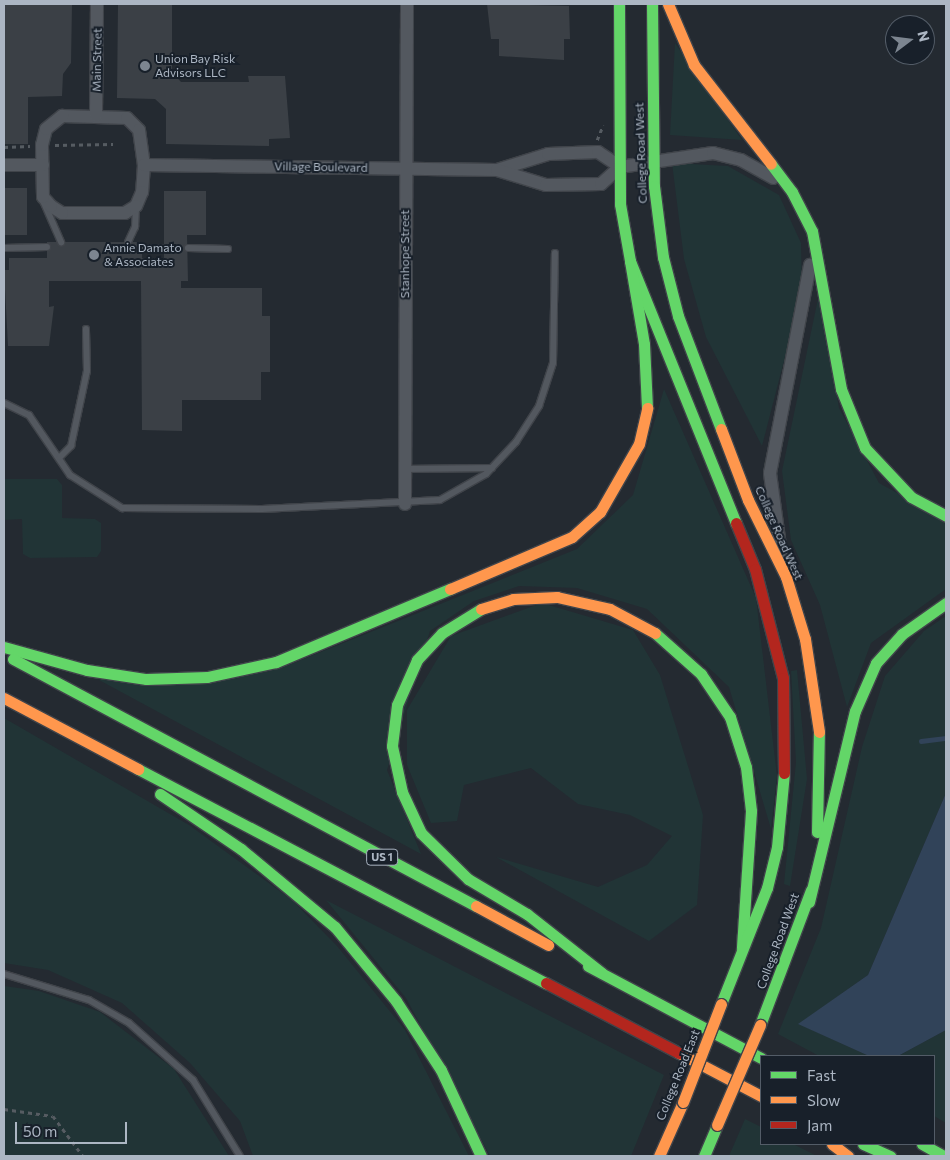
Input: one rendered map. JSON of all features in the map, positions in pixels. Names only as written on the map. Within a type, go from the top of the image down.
[{"type":"main road","name":"College Road West","points":[[619,4],[620,204],[630,261],[754,569],[783,678],[786,750],[779,831],[767,888],[721,1004]]},
{"type":"main road","name":"College Road West","points":[[652,4],[654,160],[663,257],[678,316],[748,500],[786,577],[805,638],[821,743],[809,902],[760,1025],[704,1156]]},
{"type":"main road","points":[[668,4],[679,39],[694,65],[792,192],[812,231],[824,274],[850,419],[886,474],[911,497],[946,516]]},
{"type":"main road","points":[[4,647],[87,670],[138,677],[207,677],[276,662],[572,538],[600,512],[622,480],[638,444],[647,409],[644,344],[630,261]]},
{"type":"main road","points":[[602,974],[526,914],[468,879],[421,833],[402,792],[392,746],[396,705],[418,660],[442,633],[470,615],[513,599],[557,597],[610,609],[657,634],[701,674],[730,717],[746,767],[751,811],[742,948]]},
{"type":"main road","points":[[809,902],[855,711],[876,663],[902,634],[946,603]]},
{"type":"main road","name":"US 1","points":[[4,654],[760,1057]]},
{"type":"main road","name":"US 1","points":[[4,698],[760,1095]]},
{"type":"main road","points":[[72,734],[241,849],[335,927],[396,1001],[426,1047],[481,1156]]},
{"type":"main road","name":"College Road East","points":[[659,1156],[721,1004]]},
{"type":"main road","points":[[833,1145],[848,1156]]},
{"type":"main road","points":[[865,1145],[890,1156]]},
{"type":"main road","points":[[924,1145],[944,1156]]},
{"type":"street","name":"Main Street","points":[[96,116],[97,4]]},
{"type":"street","name":"Stanhope Street","points":[[405,504],[407,4]]},
{"type":"street","points":[[62,116],[96,116],[127,118],[139,130],[144,165],[142,192],[136,206],[125,213],[62,213],[43,197],[42,144],[46,129],[62,116]]},
{"type":"street","name":"Village Boulevard","points":[[144,165],[497,170],[546,185],[601,184],[620,167],[598,152],[548,154],[497,170]]},
{"type":"street","points":[[620,167],[654,160],[713,154],[741,160],[792,192],[805,231],[810,269],[770,473],[786,577]]},
{"type":"street","points":[[4,165],[43,165]]},
{"type":"lane","points":[[43,197],[51,228],[61,242]]},
{"type":"lane","points":[[128,242],[135,227],[136,206]]},
{"type":"lane","points":[[4,248],[47,247]]},
{"type":"lane","points":[[146,248],[164,248]]},
{"type":"lane","points":[[188,248],[228,249]]},
{"type":"lane","points":[[4,403],[29,416],[70,475],[122,508],[405,504],[440,500],[492,468],[539,406],[553,363],[555,253]]},
{"type":"lane","points":[[60,458],[71,446],[85,380],[86,329]]},
{"type":"lane","points":[[405,469],[492,468]]},
{"type":"lane","points":[[4,974],[89,1000],[130,1023],[193,1080],[240,1156]]},
{"type":"path","points":[[4,147],[42,144],[113,144]]},
{"type":"path","points":[[4,1108],[27,1109],[53,1116],[83,1156]]},
{"type":"shaded area","points":[[675,43],[742,140],[670,135]]},
{"type":"shaded area","points":[[672,163],[728,166],[779,195],[801,243],[802,291],[762,446],[706,337],[684,259]]},
{"type":"shaded area","points":[[819,294],[839,408],[879,483],[946,520],[946,589],[871,643],[847,707],[820,605],[791,540],[782,471]]},
{"type":"shaded area","points":[[664,389],[756,598],[777,776],[771,829],[729,687],[647,609],[577,588],[519,586],[474,601],[430,631],[387,770],[421,854],[99,680],[281,668],[577,549],[633,495]]},
{"type":"shaded area","points":[[4,479],[57,479],[62,485],[62,518],[95,519],[101,523],[101,551],[97,557],[30,558],[23,554],[22,519],[4,520]]},
{"type":"shaded area","points":[[542,603],[633,630],[660,675],[703,815],[697,905],[649,941],[496,857],[598,887],[647,865],[672,836],[630,815],[578,804],[531,768],[464,785],[457,821],[431,823],[407,765],[407,710],[451,636]]},
{"type":"shaded area","points":[[946,616],[946,793],[868,975],[799,1024],[867,1055],[817,1055],[778,1034],[821,928],[862,747],[885,676],[924,631]]},
{"type":"shaded area","points":[[797,670],[807,779],[790,886],[784,884],[796,762],[791,671]]},
{"type":"shaded area","points":[[4,718],[189,825],[292,900],[337,946],[405,1030],[469,1156],[253,1156],[240,1121],[190,1063],[122,1003],[48,970],[4,963]]},
{"type":"shaded area","points":[[326,900],[664,1075],[631,1156],[490,1156],[406,998]]},
{"type":"shaded area","points":[[4,986],[39,991],[100,1012],[174,1069],[229,1156],[4,1156]]},
{"type":"shaded area","points":[[946,1030],[946,1123],[935,1117],[935,1055],[900,1055]]},
{"type":"shaded area","points":[[745,1119],[760,1126],[760,1145],[795,1145],[817,1156],[729,1156]]},
{"type":"water","points":[[946,793],[946,1030],[900,1055],[867,1055],[798,1024],[868,975]]},
{"type":"building","points":[[4,4],[72,4],[71,63],[63,74],[62,96],[28,97],[28,144],[4,144]]},
{"type":"building","points":[[118,4],[172,4],[172,72],[181,82],[249,82],[248,76],[285,76],[290,138],[269,139],[269,146],[166,144],[166,109],[155,99],[117,98]]},
{"type":"building","points":[[487,4],[569,6],[570,39],[564,39],[564,60],[499,56],[499,39],[491,39]]},
{"type":"building","points":[[4,188],[27,188],[27,235],[4,235]]},
{"type":"building","points":[[164,191],[206,191],[206,235],[187,235],[188,281],[181,281],[181,288],[262,288],[262,316],[270,316],[270,372],[261,372],[261,400],[182,400],[182,431],[142,430],[141,281],[49,281],[49,307],[54,306],[49,346],[8,346],[4,270],[9,270],[9,258],[47,258],[47,242],[142,242],[142,258],[164,258]]},
{"type":"waterway","points":[[921,741],[946,738]]},
{"type":"traffic: fast","points":[[619,4],[620,204],[630,261],[736,523]]},
{"type":"traffic: fast","points":[[652,4],[654,186],[663,257],[678,316],[721,429]]},
{"type":"traffic: fast","points":[[771,164],[792,192],[812,231],[841,389],[865,448],[911,497],[946,516]]},
{"type":"traffic: fast","points":[[630,261],[644,344],[647,408]]},
{"type":"traffic: fast","points":[[4,647],[87,670],[146,679],[207,677],[276,662],[450,589]]},
{"type":"traffic: fast","points":[[809,902],[855,711],[876,663],[902,634],[946,603]]},
{"type":"traffic: fast","points":[[481,609],[442,633],[417,660],[397,705],[392,746],[402,792],[421,833],[468,879],[527,914],[602,973]]},
{"type":"traffic: fast","points":[[655,633],[701,674],[730,717],[746,767],[751,811],[742,948]]},
{"type":"traffic: fast","points":[[13,659],[476,906]]},
{"type":"traffic: fast","points":[[817,832],[819,732]]},
{"type":"traffic: fast","points":[[138,769],[546,983]]},
{"type":"traffic: fast","points":[[721,1004],[767,888],[777,847],[784,773]]},
{"type":"traffic: fast","points":[[160,794],[241,849],[335,927],[396,1001],[441,1070],[481,1156]]},
{"type":"traffic: fast","points":[[760,1025],[811,890]]},
{"type":"traffic: fast","points":[[588,966],[760,1057]]},
{"type":"traffic: fast","points":[[704,1156],[717,1125]]},
{"type":"traffic: fast","points":[[865,1145],[890,1156]]},
{"type":"traffic: fast","points":[[924,1145],[944,1156]]},
{"type":"traffic: slow","points":[[668,4],[694,65],[771,164]]},
{"type":"traffic: slow","points":[[450,589],[572,537],[600,512],[639,444],[647,408]]},
{"type":"traffic: slow","points":[[721,429],[748,500],[786,577],[805,639],[819,732]]},
{"type":"traffic: slow","points":[[481,609],[513,599],[557,597],[610,609],[655,633]]},
{"type":"traffic: slow","points":[[4,698],[138,769]]},
{"type":"traffic: slow","points":[[476,906],[548,945]]},
{"type":"traffic: slow","points":[[683,1102],[721,1004]]},
{"type":"traffic: slow","points":[[717,1125],[760,1025]]},
{"type":"traffic: slow","points":[[679,1053],[760,1095]]},
{"type":"traffic: slow","points":[[659,1156],[683,1102]]},
{"type":"traffic: slow","points":[[833,1145],[848,1156]]},
{"type":"traffic: jam","points":[[736,523],[755,569],[783,678],[784,773]]},
{"type":"traffic: jam","points":[[546,983],[679,1053]]},
{"type":"place","name":"Union Bay Risk Advisors LLC","points":[[145,66]]},
{"type":"place","name":"Annie Damato & Associates","points":[[94,255]]}]
